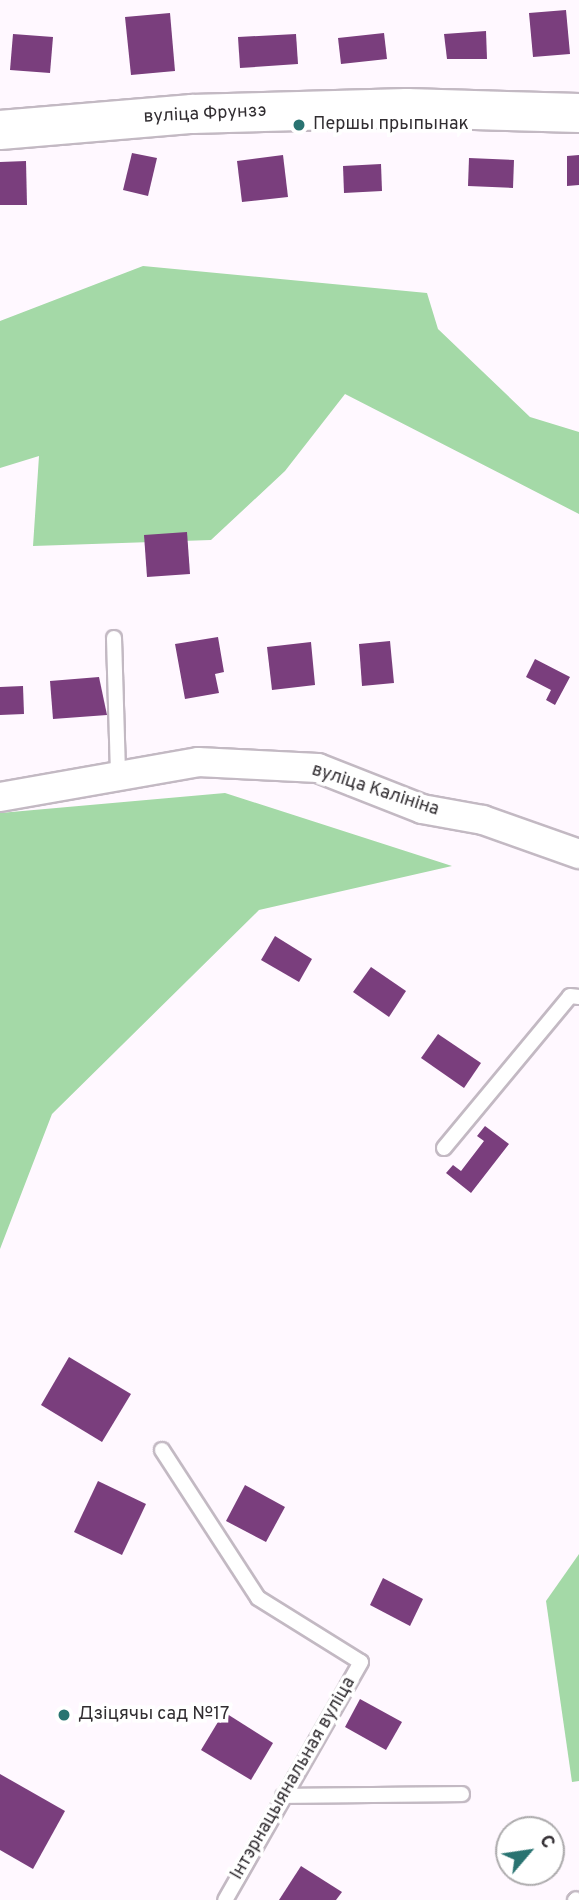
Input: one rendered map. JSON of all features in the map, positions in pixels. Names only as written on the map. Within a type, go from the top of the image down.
[{"type":"street","name":"вуліца Фрунзэ","points":[[0,130],[232,113],[407,108],[579,113]]},
{"type":"street","name":"вуліца Калініна","points":[[0,797],[198,762],[318,768],[422,809],[483,821],[579,854]]},
{"type":"lane","points":[[114,638],[118,776]]},
{"type":"lane","points":[[444,1148],[570,996],[579,997]]},
{"type":"lane","name":"Інтэрнацыянальная вуліца","points":[[162,1450],[258,1598],[362,1662],[225,1900]]},
{"type":"lane","points":[[283,1796],[462,1794]]},
{"type":"green space","points":[[143,266],[427,293],[438,329],[530,417],[579,432],[579,514],[345,394],[285,471],[211,540],[33,546],[39,456],[0,468],[0,321]]},
{"type":"green space","points":[[225,793],[452,866],[259,910],[52,1114],[0,1249],[0,813]]},
{"type":"green space","points":[[579,1554],[579,1781],[572,1782],[546,1601]]},
{"type":"building","points":[[566,10],[570,54],[533,57],[529,13]]},
{"type":"building","points":[[170,13],[175,71],[131,75],[125,17]]},
{"type":"building","points":[[486,31],[487,59],[447,59],[444,34]]},
{"type":"building","points":[[384,33],[387,59],[341,64],[338,38]]},
{"type":"building","points":[[13,34],[53,37],[50,73],[10,70]]},
{"type":"building","points":[[296,34],[298,64],[240,68],[238,37]]},
{"type":"building","points":[[132,153],[157,158],[148,196],[123,190]]},
{"type":"building","points":[[283,155],[288,197],[242,202],[237,161]]},
{"type":"building","points":[[579,155],[579,185],[567,186],[567,156]]},
{"type":"building","points":[[469,158],[514,160],[513,188],[468,186]]},
{"type":"building","points":[[26,161],[27,205],[0,205],[0,162]]},
{"type":"building","points":[[381,164],[382,191],[344,193],[343,166]]},
{"type":"building","points":[[187,532],[190,574],[147,577],[144,535]]},
{"type":"building","points":[[218,637],[224,672],[215,674],[219,693],[185,699],[175,644]]},
{"type":"building","points":[[390,641],[394,683],[362,686],[359,644]]},
{"type":"building","points":[[311,642],[315,685],[272,690],[267,647]]},
{"type":"building","points":[[535,659],[570,677],[555,705],[546,700],[551,690],[526,677]]},
{"type":"building","points":[[99,677],[107,715],[53,719],[50,681]]},
{"type":"building","points":[[23,686],[24,714],[0,715],[0,687]]},
{"type":"building","points":[[275,936],[312,959],[299,982],[261,960]]},
{"type":"building","points":[[371,967],[406,991],[389,1017],[353,992]]},
{"type":"building","points":[[438,1034],[481,1063],[464,1088],[421,1058]]},
{"type":"building","points":[[485,1126],[509,1144],[471,1193],[446,1173],[453,1165],[461,1171],[484,1141],[477,1136]]},
{"type":"building","points":[[69,1357],[131,1394],[102,1442],[41,1405]]},
{"type":"building","points":[[98,1481],[146,1504],[122,1555],[74,1532]]},
{"type":"building","points":[[245,1485],[285,1507],[266,1542],[226,1521]]},
{"type":"building","points":[[383,1578],[423,1599],[410,1626],[370,1605]]},
{"type":"building","points":[[360,1699],[402,1722],[386,1750],[345,1727]]},
{"type":"building","points":[[224,1712],[273,1743],[251,1780],[201,1750]]},
{"type":"building","points":[[0,1774],[65,1811],[33,1869],[0,1850]]},
{"type":"building","points":[[301,1866],[342,1892],[336,1900],[279,1900]]},
{"type":"place","name":"Першы прыпынак","points":[[299,125]]},
{"type":"place","name":"Дзіцячы сад №17","points":[[64,1715]]}]
